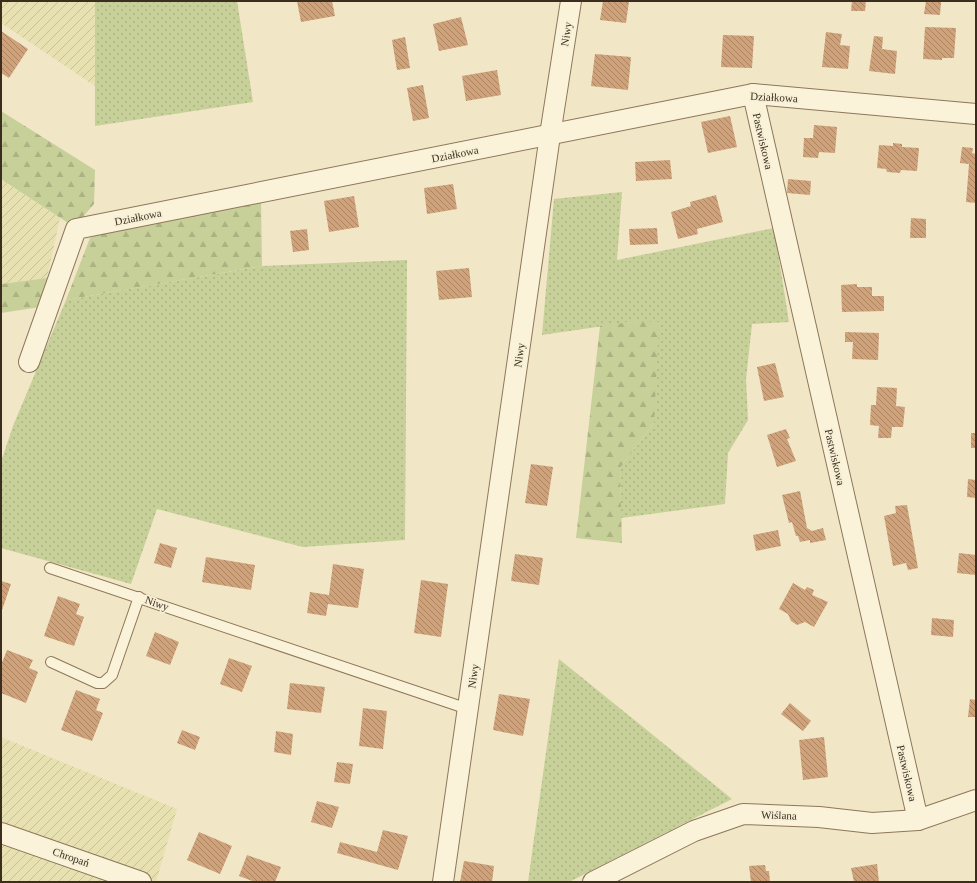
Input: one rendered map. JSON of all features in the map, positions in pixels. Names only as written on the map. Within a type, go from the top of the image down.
[{"type":"street","name":"Niwy","points":[[443,882],[550,135],[571,1]]},
{"type":"street","name":"Działkowa","points":[[29,362],[76,229],[753,94],[976,114]]},
{"type":"street","name":"Pastwiskowa","points":[[753,94],[918,820]]},
{"type":"street","name":"Wiślana","points":[[593,882],[694,831],[743,814],[819,817],[872,823],[918,820],[976,800]]},
{"type":"street","name":"Chropań","points":[[1,833],[141,882]]},
{"type":"lane","name":"Niwy","points":[[50,568],[139,597],[271,644],[468,709]]},
{"type":"lane","points":[[51,662],[97,683],[103,683],[112,675],[139,597]]},
{"type":"shaded area","points":[[1,1],[95,1],[95,86],[1,23]]},
{"type":"shaded area","points":[[1,179],[60,218],[47,278],[1,284]]},
{"type":"shaded area","points":[[1,737],[177,809],[156,882],[1,882]]},
{"type":"green space","points":[[95,1],[237,1],[253,102],[95,126]]},
{"type":"green space","points":[[1,111],[95,170],[94,204],[74,227],[1,179]]},
{"type":"green space","points":[[622,192],[617,260],[774,228],[789,322],[752,324],[746,379],[748,420],[728,453],[725,504],[621,518],[620,468],[654,423],[638,321],[542,335],[554,199]]},
{"type":"green space","points":[[261,200],[262,266],[66,300],[90,238],[107,230]]},
{"type":"green space","points":[[407,260],[405,540],[303,547],[157,509],[131,584],[1,548],[1,462],[13,426],[66,300],[262,266]]},
{"type":"green space","points":[[47,278],[40,307],[1,313],[1,284]]},
{"type":"green space","points":[[638,321],[659,322],[654,423],[620,468],[622,543],[576,538],[600,326]]},
{"type":"green space","points":[[559,659],[732,799],[569,882],[528,882]]},
{"type":"building","points":[[297,1],[332,1],[335,16],[301,22]]},
{"type":"building","points":[[603,1],[629,1],[626,23],[600,20]]},
{"type":"building","points":[[852,1],[866,1],[865,11],[851,11]]},
{"type":"building","points":[[926,1],[941,2],[940,15],[924,14]]},
{"type":"building","points":[[461,17],[468,45],[439,51],[433,24]]},
{"type":"building","points":[[925,27],[956,28],[954,58],[942,58],[942,60],[923,59]]},
{"type":"building","points":[[1,31],[28,49],[9,78],[1,73]]},
{"type":"building","points":[[826,32],[842,34],[840,45],[850,46],[848,69],[822,67]]},
{"type":"building","points":[[723,35],[754,36],[752,68],[721,67]]},
{"type":"building","points":[[874,36],[883,37],[882,49],[897,51],[895,74],[869,71]]},
{"type":"building","points":[[405,37],[410,68],[397,70],[392,40]]},
{"type":"building","points":[[595,54],[631,57],[628,90],[591,86]]},
{"type":"building","points":[[497,70],[501,95],[466,101],[462,76]]},
{"type":"building","points":[[423,85],[429,118],[413,121],[407,88]]},
{"type":"building","points":[[730,116],[737,147],[708,153],[701,122]]},
{"type":"building","points":[[814,125],[837,127],[835,153],[819,152],[818,158],[803,157],[804,138],[813,138]]},
{"type":"building","points":[[893,143],[902,144],[902,147],[919,148],[917,171],[901,170],[900,173],[887,172],[886,169],[877,168],[879,145],[893,146]]},
{"type":"building","points":[[962,147],[973,148],[972,153],[976,154],[976,203],[966,202],[969,164],[960,163]]},
{"type":"building","points":[[670,160],[672,179],[636,181],[635,162]]},
{"type":"building","points":[[788,179],[811,181],[810,195],[787,193]]},
{"type":"building","points":[[453,184],[457,209],[427,214],[424,188]]},
{"type":"building","points":[[716,195],[723,222],[697,229],[698,234],[678,239],[671,212],[691,206],[690,202]]},
{"type":"building","points":[[354,196],[359,227],[329,232],[324,201]]},
{"type":"building","points":[[911,218],[926,219],[926,238],[910,238]]},
{"type":"building","points":[[657,228],[658,244],[630,245],[629,229]]},
{"type":"building","points":[[307,229],[309,250],[293,252],[290,231]]},
{"type":"building","points":[[469,268],[472,297],[439,300],[436,271]]},
{"type":"building","points":[[857,284],[857,287],[872,287],[872,296],[884,296],[884,311],[842,312],[841,285]]},
{"type":"building","points":[[845,332],[879,333],[878,360],[852,359],[853,342],[845,342]]},
{"type":"building","points":[[775,363],[784,397],[764,401],[757,367]]},
{"type":"building","points":[[877,387],[897,388],[896,406],[905,407],[903,427],[892,427],[891,438],[878,438],[879,426],[870,425],[871,405],[876,405]]},
{"type":"building","points":[[786,429],[790,438],[787,439],[796,461],[777,467],[767,435]]},
{"type":"building","points":[[971,433],[976,433],[976,448],[971,448]]},
{"type":"building","points":[[531,464],[553,467],[547,506],[525,503]]},
{"type":"building","points":[[968,479],[976,480],[976,498],[967,497]]},
{"type":"building","points":[[800,491],[807,528],[812,531],[823,528],[826,540],[810,543],[810,540],[800,542],[798,536],[796,536],[792,522],[789,523],[782,495]]},
{"type":"building","points":[[907,505],[918,568],[908,570],[906,563],[893,566],[884,516],[896,513],[895,506]]},
{"type":"building","points":[[778,530],[781,546],[756,551],[753,535]]},
{"type":"building","points":[[160,543],[177,548],[171,568],[154,563]]},
{"type":"building","points":[[959,553],[976,555],[976,575],[957,573]]},
{"type":"building","points":[[515,554],[543,558],[539,585],[511,581]]},
{"type":"building","points":[[206,557],[255,565],[251,590],[202,582]]},
{"type":"building","points":[[333,564],[364,569],[358,608],[328,604],[326,616],[307,613],[310,592],[329,595]]},
{"type":"building","points":[[421,580],[448,584],[441,637],[414,633]]},
{"type":"building","points":[[1,581],[11,584],[1,613]]},
{"type":"building","points":[[793,583],[805,590],[807,587],[814,590],[812,595],[828,602],[814,627],[805,622],[797,625],[791,621],[788,614],[779,609]]},
{"type":"building","points":[[58,596],[80,604],[76,614],[84,617],[74,646],[44,636]]},
{"type":"building","points":[[932,618],[954,620],[953,637],[931,635]]},
{"type":"building","points":[[155,632],[179,642],[170,665],[146,656]]},
{"type":"building","points":[[7,650],[33,660],[29,668],[38,672],[26,703],[1,693],[1,665]]},
{"type":"building","points":[[229,658],[252,666],[242,692],[220,684]]},
{"type":"building","points":[[290,683],[325,687],[321,713],[287,709]]},
{"type":"building","points":[[76,690],[100,699],[96,710],[103,713],[92,741],[61,730]]},
{"type":"building","points":[[499,694],[530,699],[523,736],[493,730]]},
{"type":"building","points":[[970,699],[976,700],[976,717],[968,717]]},
{"type":"building","points":[[790,703],[811,721],[803,731],[781,714]]},
{"type":"building","points":[[363,708],[387,711],[383,749],[359,746]]},
{"type":"building","points":[[182,730],[200,737],[195,750],[177,743]]},
{"type":"building","points":[[276,731],[293,734],[291,755],[274,752]]},
{"type":"building","points":[[824,737],[828,777],[803,780],[799,740]]},
{"type":"building","points":[[337,762],[353,764],[350,784],[334,782]]},
{"type":"building","points":[[317,801],[339,807],[332,828],[311,822]]},
{"type":"building","points":[[383,830],[408,836],[398,870],[337,853],[340,842],[377,852]]},
{"type":"building","points":[[199,832],[232,846],[220,874],[187,860]]},
{"type":"building","points":[[247,855],[281,867],[275,882],[255,882],[239,876]]},
{"type":"building","points":[[464,861],[494,866],[492,882],[460,882]]},
{"type":"building","points":[[877,864],[879,882],[854,882],[851,868]]},
{"type":"building","points":[[765,865],[766,871],[769,871],[770,882],[751,882],[749,866]]}]
